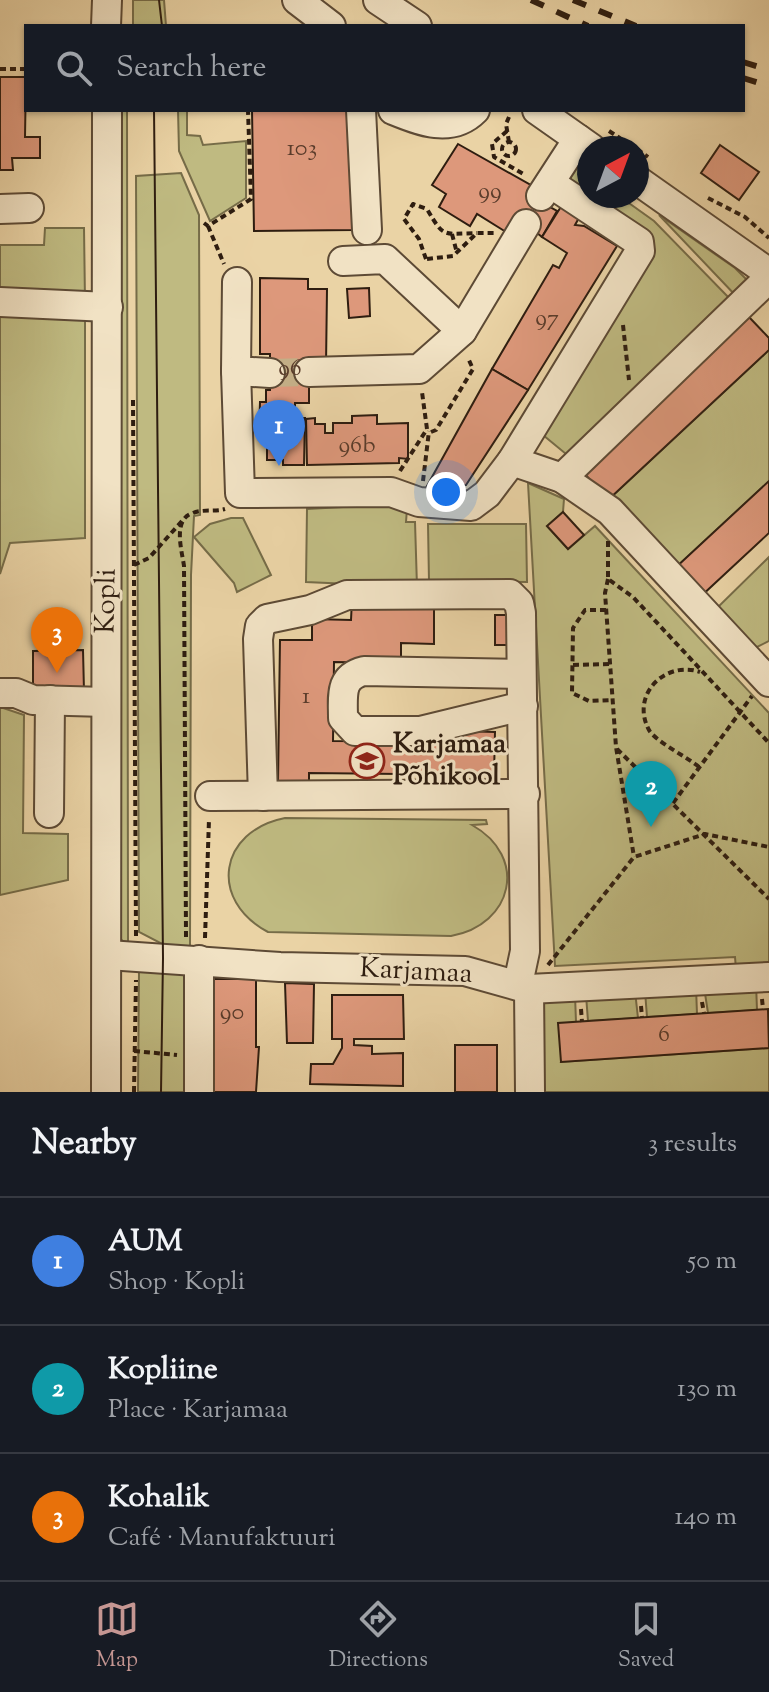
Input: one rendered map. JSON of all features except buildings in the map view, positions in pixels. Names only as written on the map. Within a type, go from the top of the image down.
[{"type":"street","points":[[106,24],[107,0]]},
{"type":"street","points":[[297,0],[328,24]]},
{"type":"street","points":[[378,0],[414,24]]},
{"type":"street","name":"Kopli","points":[[106,1092],[122,956],[106,702],[107,112]]},
{"type":"street","points":[[361,112],[367,230]]},
{"type":"street","points":[[398,112],[423,123],[450,124],[469,112]]},
{"type":"street","points":[[540,112],[577,138]]},
{"type":"street","points":[[237,282],[240,493],[391,492],[419,502],[471,506],[487,494],[512,461],[640,251],[639,242],[546,189],[577,152]]},
{"type":"street","points":[[562,478],[769,275],[649,174]]},
{"type":"street","points":[[0,209],[29,208]]},
{"type":"street","points":[[309,372],[419,369],[462,331],[520,234]]},
{"type":"street","points":[[343,261],[385,259],[416,269],[462,331]]},
{"type":"street","points":[[0,302],[108,307]]},
{"type":"street","points":[[236,371],[270,373]]},
{"type":"street","points":[[512,461],[562,478],[610,511],[767,680]]},
{"type":"street","points":[[263,796],[258,639],[260,626],[267,619],[310,610],[347,595],[510,594],[519,603],[525,794],[523,987],[530,1092]]},
{"type":"street","points":[[521,674],[364,671],[345,680],[343,718],[355,731],[420,731],[523,706]]},
{"type":"street","points":[[0,693],[50,700],[106,702]]},
{"type":"street","points":[[49,813],[50,700]]},
{"type":"street","points":[[210,796],[525,794]]},
{"type":"street","points":[[196,955],[199,1092]]},
{"type":"street","name":"Karjamaa","points":[[122,956],[196,955],[280,967],[465,971],[523,987],[769,977]]},
{"type":"path","points":[[0,69],[24,69]]},
{"type":"path","points":[[237,282],[221,260],[206,225],[251,199],[248,112]]},
{"type":"path","points":[[509,117],[509,142]]},
{"type":"path","points":[[507,131],[492,144],[494,157],[546,189]]},
{"type":"path","points":[[504,154],[510,156],[515,151],[515,145],[509,142]]},
{"type":"path","points":[[501,161],[503,145],[509,142]]},
{"type":"path","points":[[696,190],[745,217],[769,238]]},
{"type":"path","points":[[477,233],[457,253],[416,269],[419,239],[404,219],[408,207],[420,204],[427,209],[435,227],[452,234],[485,230],[520,234]]},
{"type":"path","points":[[452,234],[457,253]]},
{"type":"path","points":[[619,287],[633,411]]},
{"type":"path","points":[[419,369],[427,429],[431,432],[419,502]]},
{"type":"path","points":[[133,391],[134,565],[122,956],[135,1051],[134,1092]]},
{"type":"path","points":[[391,492],[427,429]]},
{"type":"path","points":[[134,565],[149,558],[191,513],[224,511],[240,493]]},
{"type":"path","points":[[182,521],[196,955]]},
{"type":"path","points":[[621,522],[606,547],[606,610],[616,747],[634,857]]},
{"type":"path","points":[[608,579],[633,597],[769,743]]},
{"type":"path","points":[[606,610],[585,610],[573,628],[572,693],[589,701],[612,700]]},
{"type":"path","points":[[572,665],[610,664]]},
{"type":"path","points":[[699,767],[652,735],[643,711],[649,689],[665,673],[684,668],[703,673]]},
{"type":"path","points":[[673,803],[767,680]]},
{"type":"path","points":[[616,747],[769,899]]},
{"type":"path","points":[[196,955],[210,796]]},
{"type":"path","points":[[523,987],[634,857],[705,834],[769,847]]},
{"type":"path","points":[[135,1051],[172,1054],[199,1061]]},
{"type":"shaded area","points":[[133,0],[164,0],[166,24],[133,24]]},
{"type":"shaded area","points":[[120,112],[127,112],[128,948],[121,939]]},
{"type":"shaded area","points":[[178,112],[187,112],[187,135],[200,136],[203,145],[246,141],[246,198],[210,221],[179,151]]},
{"type":"shaded area","points":[[573,164],[577,167],[577,194],[565,184]]},
{"type":"shaded area","points":[[181,173],[199,215],[200,515],[194,516],[191,575],[190,946],[168,947],[139,932],[136,176]]},
{"type":"shaded area","points":[[595,208],[636,208],[654,221],[733,302],[574,452],[566,454],[543,435],[648,251]]},
{"type":"shaded area","points":[[659,215],[735,268],[752,285],[738,298]]},
{"type":"shaded area","points":[[45,228],[84,228],[85,301],[0,295],[0,245],[44,245]]},
{"type":"shaded area","points":[[0,305],[85,310],[85,538],[10,543],[0,574]]},
{"type":"shaded area","points":[[769,350],[769,481],[673,570],[608,500]]},
{"type":"shaded area","points":[[528,483],[564,499],[563,512],[547,526],[568,549],[595,526],[769,713],[769,967],[736,969],[735,957],[555,966]]},
{"type":"shaded area","points":[[397,504],[407,509],[406,522],[415,522],[417,587],[306,582],[307,509]]},
{"type":"shaded area","points":[[243,518],[271,575],[237,592],[234,583],[194,537],[210,524]]},
{"type":"shaded area","points":[[428,524],[526,524],[527,582],[429,581]]},
{"type":"shaded area","points":[[769,557],[769,641],[755,648],[716,609]]},
{"type":"shaded area","points":[[0,707],[24,715],[23,833],[68,834],[68,880],[0,895]]},
{"type":"shaded area","points":[[285,818],[486,820],[487,824],[472,825],[490,839],[501,854],[507,871],[506,888],[500,904],[488,919],[472,929],[451,936],[268,932],[236,903],[229,868],[235,851],[246,837],[263,825]]},
{"type":"shaded area","points":[[139,972],[187,972],[188,1092],[138,1092]]},
{"type":"shaded area","points":[[756,983],[757,1010],[708,1013],[704,987]]},
{"type":"shaded area","points":[[696,987],[697,1014],[647,1017],[645,991]]},
{"type":"shaded area","points":[[635,991],[638,1018],[588,1021],[586,995]]},
{"type":"shaded area","points":[[575,995],[576,1022],[561,1062],[769,1048],[769,1092],[537,1092],[540,998]]},
{"type":"tunnel","points":[[270,373],[309,372]]},
{"type":"tram line","points":[[159,0],[162,24]]},
{"type":"tram line","points":[[154,112],[163,958],[161,1092]]},
{"type":"railway","points":[[531,0],[584,24]]},
{"type":"railway","points":[[573,0],[631,24]]},
{"type":"railway","points":[[745,63],[769,70]]},
{"type":"railway","points":[[745,79],[769,86]]},
{"type":"place","name":"AUM","points":[[279,466]]},
{"type":"place","name":"Kohalik","points":[[57,673]]},
{"type":"place","name":"Karjamaa Põhikool","points":[[367,761]]},
{"type":"place","name":"Kopliine","points":[[651,827]]}]
